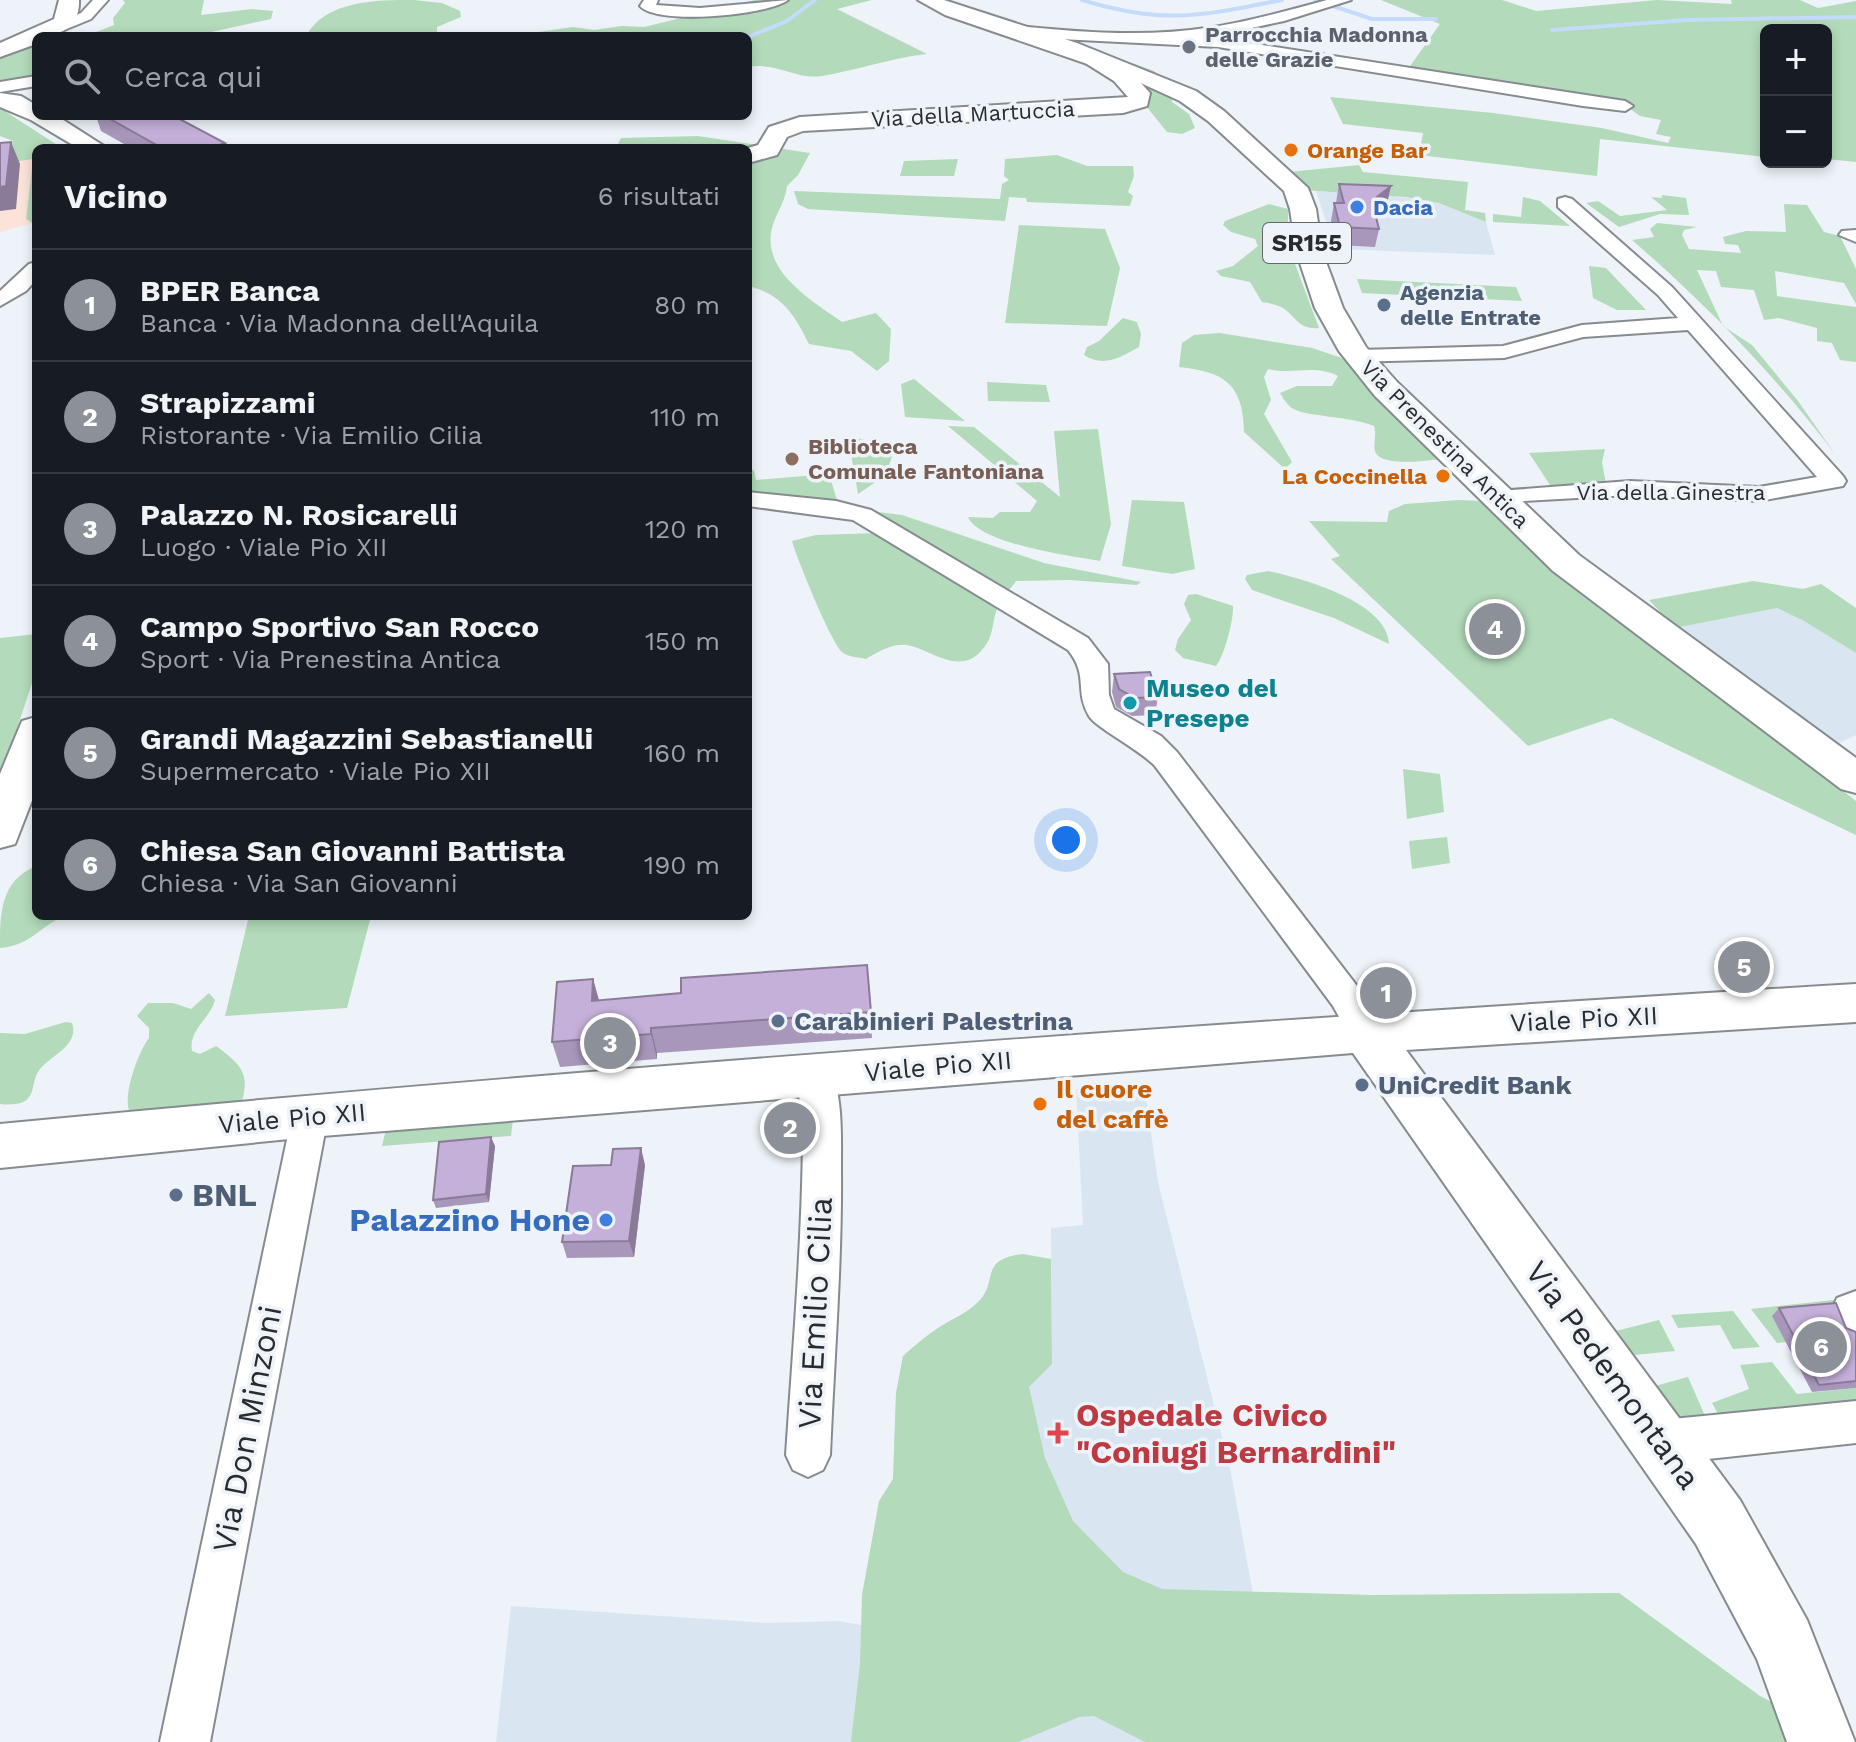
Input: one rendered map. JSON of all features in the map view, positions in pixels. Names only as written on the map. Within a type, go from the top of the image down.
[{"type":"street","points":[[45,32],[67,19],[69,0]]},
{"type":"street","points":[[47,32],[86,16],[101,0]]},
{"type":"street","points":[[651,0],[647,6],[651,9],[675,12],[781,0]]},
{"type":"street","name":"Via Prenestina Antica","points":[[928,0],[1087,54],[1199,103],[1288,179],[1301,199],[1309,251],[1321,289],[1359,357],[1395,398],[1574,569],[1856,779]]},
{"type":"street","points":[[1148,37],[1230,29],[1333,3]]},
{"type":"street","points":[[1009,30],[1194,39],[1545,97],[1625,106]]},
{"type":"street","points":[[0,51],[32,38]]},
{"type":"street","name":"Via della Martuccia","points":[[752,155],[768,150],[777,132],[800,124],[1123,106],[1139,101],[1139,93],[1131,83],[1087,54]]},
{"type":"street","points":[[0,87],[32,82]]},
{"type":"street","points":[[0,100],[13,101],[32,112]]},
{"type":"street","points":[[47,120],[88,144]]},
{"type":"street","name":"Via della Ginestra","points":[[1498,498],[1630,488],[1759,494],[1834,481],[1642,267],[1565,203]]},
{"type":"street","points":[[4,293],[32,271]]},
{"type":"street","points":[[1359,357],[1504,352],[1582,331],[1695,323]]},
{"type":"street","name":"Via della Ginestra","points":[[1768,410],[1797,487]]},
{"type":"street","points":[[752,499],[836,508],[862,515],[1082,647],[1094,664],[1095,695],[1102,714],[1151,743],[1166,759],[1345,996],[1365,1032]]},
{"type":"street","points":[[0,833],[32,741]]},
{"type":"street","name":"Viale Pio XII","points":[[7,1144],[310,1116],[1365,1032],[1856,1003]]},
{"type":"street","name":"Via Pedemontana","points":[[1365,1032],[1718,1522],[1763,1599],[1796,1671],[1821,1742]]},
{"type":"street","name":"Via Emilio Cilia","points":[[808,1455],[822,1209],[822,1129],[816,1076]]},
{"type":"street","name":"Via Don Minzoni","points":[[185,1742],[310,1116]]},
{"type":"street","points":[[1856,1310],[1851,1311],[1856,1320]]},
{"type":"street","points":[[1662,1442],[1856,1422]]},
{"type":"shaded area","points":[[32,159],[26,219],[32,223],[0,232],[0,164]]},
{"type":"shaded area","points":[[1316,191],[1375,193],[1439,203],[1486,222],[1495,255],[1335,249]]},
{"type":"shaded area","points":[[1777,608],[1856,653],[1856,735],[1837,744],[1675,628]]},
{"type":"shaded area","name":"Ospedale Civico \"Coniugi Bernardini\"","points":[[1144,1083],[1158,1182],[1231,1473],[1280,1742],[496,1742],[511,1606],[766,1623],[839,1621],[861,1625],[893,1479],[896,1393],[903,1356],[1052,1364],[1051,1228],[1083,1225],[1076,1089]]},
{"type":"green space","points":[[123,0],[204,0],[201,15],[252,9],[273,11],[271,19],[211,32],[96,32],[114,25],[113,18],[125,3]]},
{"type":"green space","points":[[755,0],[872,0],[837,9],[927,54],[812,77],[752,67],[752,32],[538,32],[573,27],[594,30],[644,27]]},
{"type":"green space","points":[[1381,0],[1502,0],[1536,11],[1657,0],[1732,4],[1731,0],[1800,0],[1818,8],[1856,1],[1856,162],[1832,160],[1832,24],[1760,24],[1760,156],[1600,139],[1597,176],[1419,155],[1423,133],[1343,124],[1330,97],[1493,113],[1602,128],[1668,143],[1671,137],[1656,134],[1661,120],[1640,116],[1626,106],[1408,69],[1440,24]]},
{"type":"green space","points":[[384,1],[442,3],[460,11],[461,17],[437,27],[437,32],[309,32],[326,15],[339,9],[353,4]]},
{"type":"green space","points":[[32,41],[32,79],[0,83],[0,55]]},
{"type":"green space","points":[[1132,63],[1154,71],[1172,86],[1172,102],[1189,114],[1195,128],[1182,134],[1167,132],[1146,106],[1123,64]]},
{"type":"green space","points":[[0,108],[56,144],[32,144],[32,159],[0,164],[13,141],[0,136]]},
{"type":"green space","points":[[698,136],[751,144],[618,144],[621,138]]},
{"type":"green space","points":[[752,144],[810,153],[798,175],[787,186],[772,227],[771,248],[783,274],[806,296],[842,322],[876,313],[891,329],[889,361],[877,371],[851,351],[809,344],[786,307],[752,287]]},
{"type":"green space","points":[[1057,155],[1087,166],[1133,166],[1134,176],[1128,192],[1133,196],[1130,206],[1027,202],[1026,198],[1009,197],[1005,221],[808,209],[798,204],[794,191],[1000,199],[1002,184],[1009,180],[1004,176],[1005,159]]},
{"type":"green space","points":[[958,159],[954,176],[900,176],[904,161]]},
{"type":"green space","points":[[1359,165],[1363,172],[1468,182],[1465,210],[1485,213],[1486,222],[1439,203],[1405,197],[1303,190],[1289,172]]},
{"type":"green space","points":[[32,168],[32,223],[26,219]]},
{"type":"green space","points":[[1662,195],[1686,198],[1689,215],[1660,214],[1619,227],[1586,203],[1598,201],[1620,216],[1667,210],[1651,197],[1662,198]]},
{"type":"green space","points":[[1523,197],[1540,201],[1570,226],[1493,222],[1493,214],[1521,217]]},
{"type":"green space","points":[[1269,204],[1288,209],[1288,245],[1319,328],[1306,327],[1281,307],[1262,302],[1250,282],[1221,276],[1216,271],[1233,266],[1258,246],[1255,239],[1231,232],[1223,225],[1225,221]]},
{"type":"green space","points":[[1784,204],[1807,205],[1824,232],[1840,236],[1856,269],[1856,304],[1844,283],[1775,271],[1777,296],[1856,307],[1856,362],[1840,360],[1832,343],[1817,341],[1817,328],[1779,318],[1764,320],[1754,290],[1721,287],[1716,271],[1697,270],[1722,325],[1632,240],[1654,237],[1650,229],[1657,223],[1697,227],[1684,230],[1682,235],[1689,249],[1741,253],[1738,245],[1725,244],[1723,237],[1746,231],[1786,232]]},
{"type":"green space","points":[[1019,225],[1105,229],[1120,268],[1107,326],[1005,323]]},
{"type":"green space","points":[[1589,266],[1606,268],[1646,310],[1617,310],[1593,298]]},
{"type":"green space","points":[[1357,279],[1516,287],[1522,301],[1362,293]]},
{"type":"green space","points":[[1123,318],[1137,322],[1141,334],[1139,347],[1105,361],[1084,355],[1087,347],[1099,341]]},
{"type":"green space","points":[[1725,327],[1752,345],[1798,401],[1835,454],[1789,397]]},
{"type":"green space","points":[[1220,333],[1312,348],[1342,358],[1444,459],[1386,460],[1375,451],[1374,426],[1298,411],[1288,405],[1280,393],[1297,386],[1332,386],[1338,376],[1312,370],[1268,369],[1264,377],[1271,400],[1264,414],[1292,462],[1285,469],[1244,432],[1240,402],[1228,383],[1208,373],[1179,367],[1182,343],[1194,335]]},
{"type":"green space","points":[[914,379],[965,421],[905,417],[901,384]]},
{"type":"green space","points":[[987,382],[1046,385],[1050,402],[988,401]]},
{"type":"green space","points":[[948,426],[974,427],[1060,497],[1054,431],[1098,429],[1111,524],[1100,561],[1028,547],[990,535],[976,526],[968,517],[993,518],[1000,512],[1030,512],[1037,501]]},
{"type":"green space","points":[[848,436],[869,441],[868,451],[893,453],[886,475],[858,494]]},
{"type":"green space","points":[[1605,449],[1602,462],[1606,484],[1552,488],[1529,453]]},
{"type":"green space","points":[[752,470],[756,480],[829,474],[837,500],[792,500],[752,493]]},
{"type":"green space","points":[[1132,500],[1184,502],[1195,569],[1172,574],[1122,566]]},
{"type":"green space","points":[[1484,501],[1570,582],[1856,801],[1856,835],[1611,718],[1528,746],[1331,559],[1340,556],[1309,521],[1387,522],[1389,511],[1405,504]]},
{"type":"green space","points":[[870,511],[902,515],[1044,563],[1141,582],[1137,585],[1070,580],[1016,581],[999,603],[985,646],[972,658],[963,661],[944,659],[907,645],[896,645],[866,659],[850,656],[842,652],[830,632],[792,541],[816,535],[910,532]]},
{"type":"green space","points":[[1268,571],[1321,586],[1359,604],[1385,629],[1389,644],[1334,618],[1252,590],[1245,579],[1247,575]]},
{"type":"green space","points":[[1753,581],[1803,589],[1821,584],[1856,608],[1856,653],[1777,608],[1675,628],[1649,600]]},
{"type":"green space","points":[[1196,594],[1233,606],[1228,638],[1216,666],[1183,658],[1175,650],[1178,639],[1191,620],[1184,604],[1188,595]]},
{"type":"green space","points":[[32,634],[32,683],[0,780],[0,638]]},
{"type":"green space","points":[[1403,769],[1440,774],[1444,812],[1407,819]]},
{"type":"green space","points":[[1447,837],[1450,863],[1412,869],[1409,841]]},
{"type":"green space","points":[[32,868],[32,920],[57,920],[19,944],[0,948],[4,900],[15,880]]},
{"type":"green space","points":[[248,920],[370,920],[347,1008],[225,1016]]},
{"type":"green space","points":[[209,993],[215,1000],[193,1037],[192,1051],[200,1054],[216,1046],[233,1059],[244,1079],[240,1108],[132,1115],[129,1089],[140,1053],[149,1038],[149,1028],[137,1016],[148,1003],[173,1003],[191,1009]]},
{"type":"green space","points":[[72,1023],[71,1039],[38,1072],[28,1098],[16,1104],[0,1104],[0,1033],[25,1034]]},
{"type":"green space","points":[[513,1119],[511,1136],[382,1146],[386,1129]]},
{"type":"green space","points":[[1023,1254],[1051,1259],[1052,1364],[1029,1387],[1045,1458],[1073,1521],[1123,1572],[1162,1589],[1371,1595],[1619,1593],[1760,1696],[1849,1742],[1145,1742],[1094,1716],[1079,1717],[1018,1742],[851,1742],[860,1664],[862,1595],[879,1501],[893,1479],[896,1393],[903,1356],[929,1334],[980,1300],[1000,1260]]},
{"type":"green space","points":[[1843,1299],[1786,1342],[1777,1343],[1751,1309]]},
{"type":"green space","points":[[1733,1311],[1760,1347],[1733,1349],[1720,1325],[1678,1328],[1671,1315]]},
{"type":"green space","points":[[1659,1320],[1675,1351],[1614,1357],[1604,1334]]},
{"type":"green space","points":[[1772,1362],[1797,1394],[1856,1388],[1856,1415],[1725,1426],[1712,1403],[1749,1389],[1740,1365]]},
{"type":"green space","points":[[1688,1377],[1709,1425],[1660,1429],[1633,1392]]},
{"type":"building","points":[[112,120],[182,120],[225,143],[222,144],[155,144]]},
{"type":"building","points":[[11,142],[6,186],[0,187],[0,143]]},
{"type":"building","points":[[1339,184],[1391,186],[1372,201],[1379,229],[1340,227],[1334,203],[1344,203]]},
{"type":"building","points":[[1150,672],[1158,697],[1135,698],[1119,689],[1114,674]]},
{"type":"building","points":[[867,965],[871,1012],[651,1028],[651,1034],[552,1042],[557,982],[593,979],[592,1001],[681,993],[681,978]]},
{"type":"building","points":[[491,1137],[486,1194],[433,1200],[439,1142]]},
{"type":"building","name":"Palazzino Hone","points":[[641,1148],[629,1241],[562,1242],[573,1166],[611,1165],[613,1149]]},
{"type":"building","points":[[1836,1303],[1846,1328],[1856,1332],[1856,1381],[1819,1385],[1779,1308]]},
{"type":"waterway","points":[[752,35],[787,21],[815,0]]},
{"type":"waterway","points":[[1082,0],[1160,15],[1205,14],[1282,0]]},
{"type":"waterway","points":[[1315,0],[1372,19],[1436,19]]},
{"type":"waterway","points":[[1552,30],[1687,20],[1856,17]]},
{"type":"place","name":"Parrocchia Madonna delle Grazie","points":[[1189,47]]},
{"type":"place","name":"Orange Bar","points":[[1291,150]]},
{"type":"place","name":"Dacia","points":[[1357,207]]},
{"type":"place","name":"Agenzia delle Entrate","points":[[1384,305]]},
{"type":"place","name":"Biblioteca Comunale Fantoniana","points":[[792,459]]},
{"type":"place","name":"La Coccinella","points":[[1443,476]]},
{"type":"place","name":"Campo Sportivo San Rocco","points":[[1495,629]]},
{"type":"place","name":"Museo del Presepe","points":[[1130,703]]},
{"type":"place","name":"Grandi Magazzini Sebastianelli","points":[[1744,967]]},
{"type":"place","name":"BPER Banca","points":[[1386,993]]},
{"type":"place","name":"Carabinieri Palestrina","points":[[778,1021]]},
{"type":"place","name":"Palazzo N. Rosicarelli","points":[[610,1043]]},
{"type":"place","name":"UniCredit Bank","points":[[1362,1085]]},
{"type":"place","name":"Il cuore del caffè","points":[[1040,1104]]},
{"type":"place","name":"Strapizzami","points":[[790,1128]]},
{"type":"place","name":"BNL","points":[[176,1195]]},
{"type":"place","name":"Palazzino Hone","points":[[606,1220]]},
{"type":"place","name":"Chiesa San Giovanni Battista","points":[[1821,1347]]},
{"type":"place","name":"Ospedale Civico \"Coniugi Bernardini\"","points":[[1058,1433]]}]
